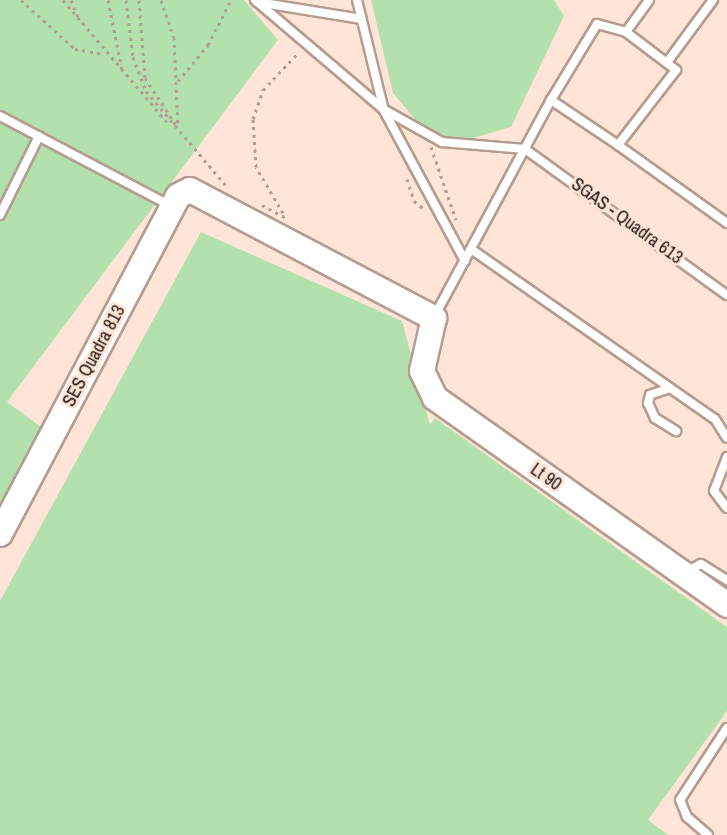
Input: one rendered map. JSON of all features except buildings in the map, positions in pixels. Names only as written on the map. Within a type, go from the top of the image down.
[{"type":"street","name":"SES Quadra 813","points":[[0,534],[173,207],[184,191],[197,191],[290,230]]},
{"type":"street","points":[[290,230],[434,318]]},
{"type":"street","name":"Lt 90","points":[[434,318],[422,371],[435,398],[727,605]]},
{"type":"lane","points":[[357,0],[383,109],[465,261]]},
{"type":"lane","points":[[618,145],[674,75],[675,67],[626,32],[649,0]]},
{"type":"lane","points":[[668,61],[713,0]]},
{"type":"lane","points":[[256,1],[362,19]]},
{"type":"lane","points":[[256,1],[383,109],[429,136],[494,149],[525,149]]},
{"type":"lane","name":"Lt 90","points":[[434,318],[551,100],[597,24],[626,32]]},
{"type":"lane","points":[[551,100],[727,223]]},
{"type":"lane","points":[[0,116],[173,207]]},
{"type":"lane","points":[[0,215],[39,136]]},
{"type":"lane","name":"SGAS - Quadra 613","points":[[525,149],[727,295]]},
{"type":"lane","points":[[471,249],[715,419],[727,438]]},
{"type":"lane","points":[[670,388],[650,395],[648,403],[655,418],[676,431]]},
{"type":"lane","points":[[727,457],[714,491],[727,508]]},
{"type":"lane","points":[[683,574],[700,564],[727,580]]},
{"type":"lane","points":[[708,835],[687,817],[680,800],[727,728]]},
{"type":"path","points":[[21,0],[67,44],[105,55]]},
{"type":"path","points":[[63,0],[105,55],[237,194]]},
{"type":"path","points":[[71,0],[83,28]]},
{"type":"path","points":[[108,0],[122,72]]},
{"type":"path","points":[[126,0],[140,79],[190,142]]},
{"type":"path","points":[[139,0],[145,78],[184,137]]},
{"type":"path","points":[[161,0],[174,38],[178,129]]},
{"type":"path","points":[[177,82],[208,45],[231,0]]},
{"type":"path","points":[[290,230],[260,177],[251,143],[253,119],[263,90],[307,45]]},
{"type":"path","points":[[429,136],[455,210],[453,240]]},
{"type":"path","points":[[252,201],[284,216],[290,230]]},
{"type":"green space","points":[[0,0],[244,0],[278,40],[7,402],[41,427],[0,505]]},
{"type":"green space","points":[[371,0],[554,0],[564,16],[511,127],[456,143],[429,136],[393,93]]},
{"type":"green space","points":[[201,232],[402,321],[430,425],[435,418],[727,627],[727,711],[648,820],[668,835],[0,835],[0,601]]}]
